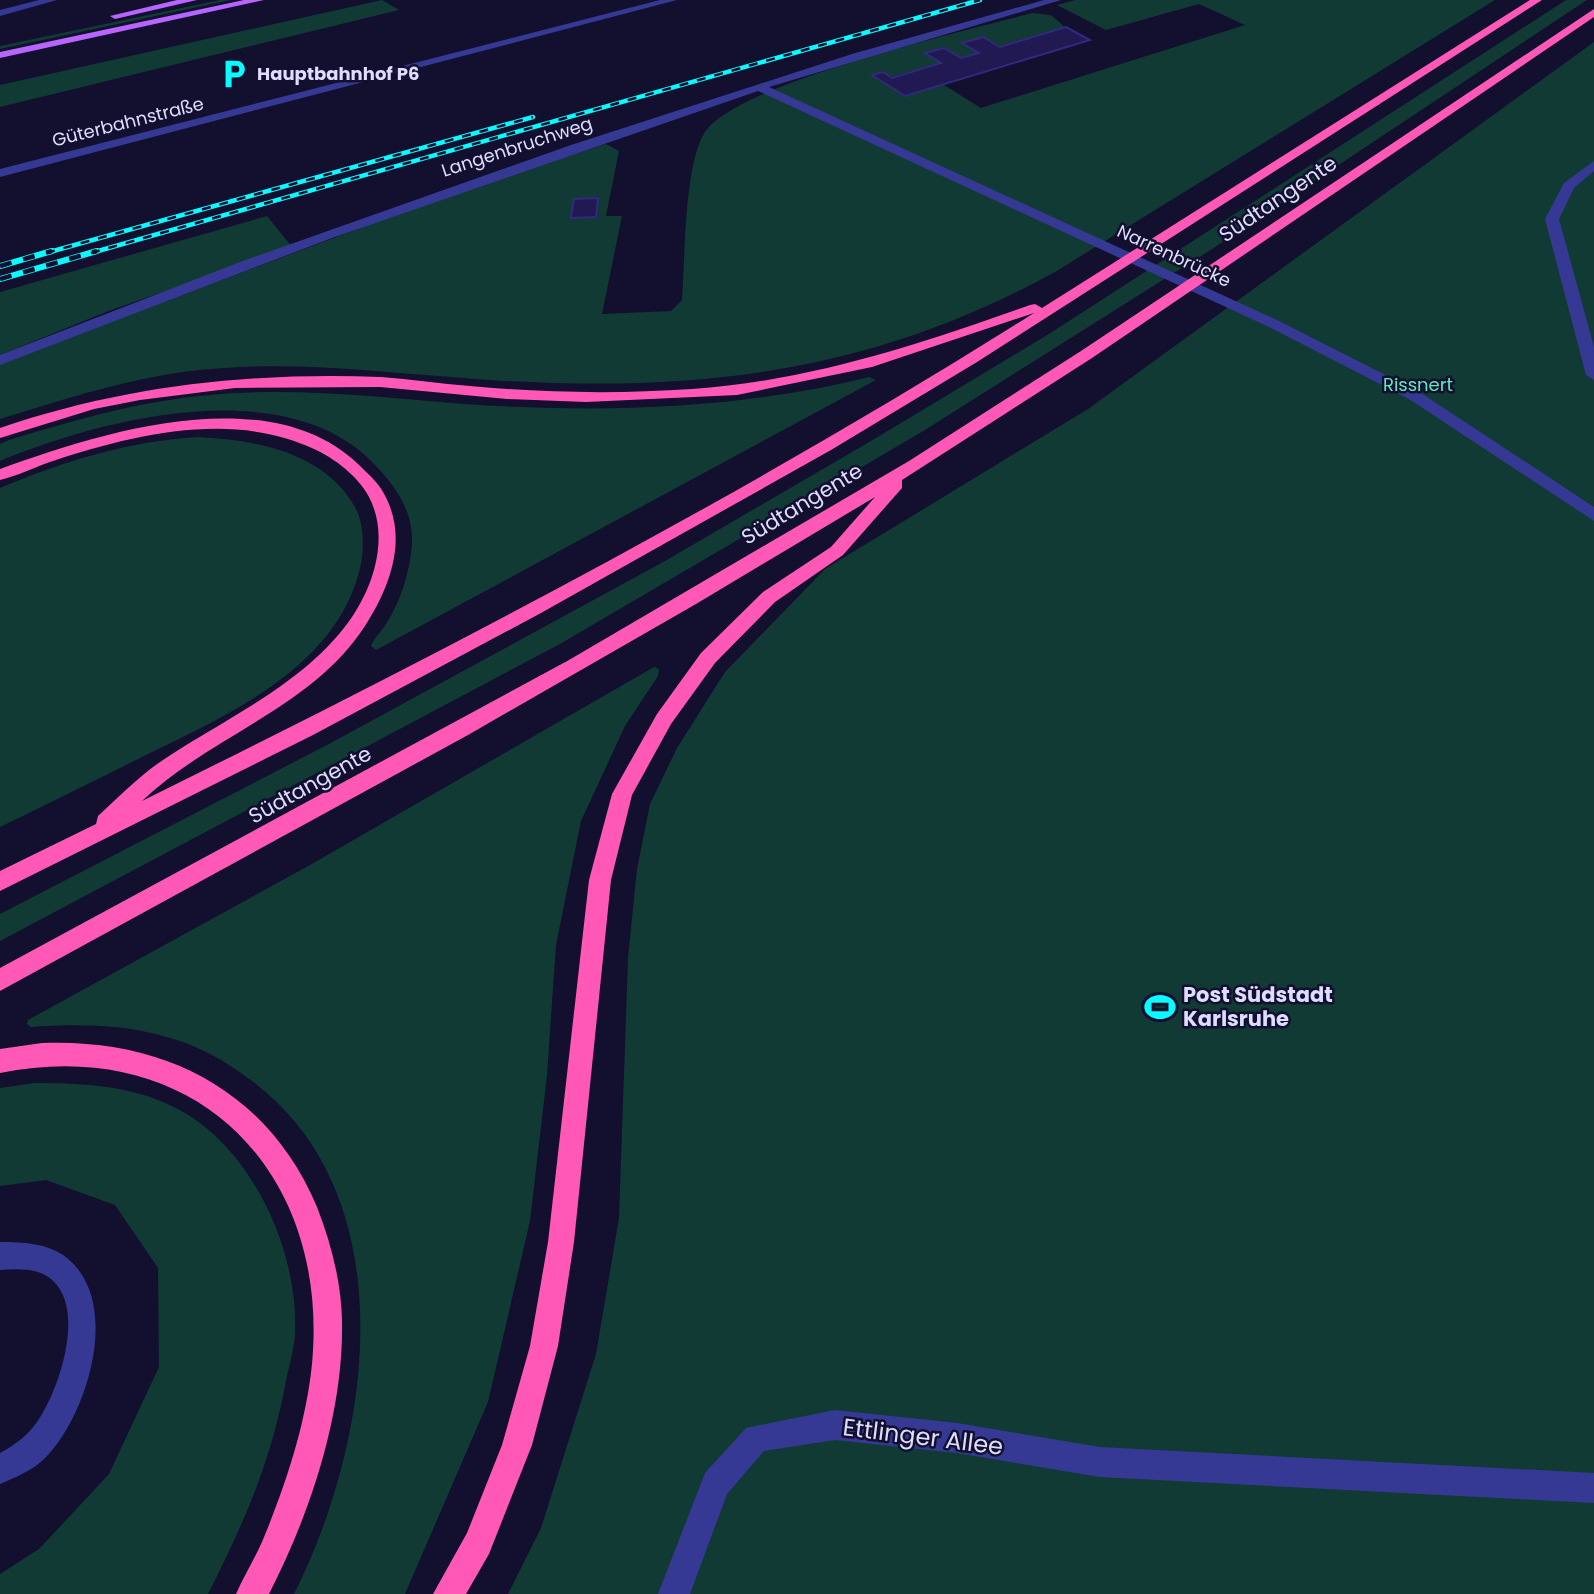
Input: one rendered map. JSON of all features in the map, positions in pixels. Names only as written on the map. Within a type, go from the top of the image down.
[{"type":"highway","name":"Südtangente","points":[[0,883],[318,723],[732,498],[972,359],[1537,0]]},
{"type":"highway","name":"Südtangente","points":[[0,980],[330,803],[598,652],[916,464],[1238,256],[1594,12]]},
{"type":"highway","points":[[0,433],[84,406],[123,398],[184,387],[257,381],[384,382],[482,392],[591,397],[694,394],[743,388],[866,365],[1067,297]]},
{"type":"highway","points":[[0,475],[88,444],[144,430],[215,423],[253,426],[301,436],[334,453],[364,477],[380,499],[388,526],[387,550],[375,593],[340,643],[295,685],[242,722],[168,767],[82,844]]},
{"type":"highway","points":[[449,1594],[478,1544],[517,1445],[544,1346],[561,1242],[600,880],[622,793],[664,719],[708,658],[769,597],[837,551],[916,464]]},
{"type":"highway","points":[[0,1061],[26,1055],[101,1055],[146,1065],[188,1079],[231,1106],[260,1134],[282,1161],[305,1203],[317,1242],[325,1297],[326,1361],[316,1430],[273,1558],[252,1594]]},
{"type":"main road","points":[[102,19],[192,0]]},
{"type":"main road","points":[[0,55],[259,0]]},
{"type":"street","points":[[0,13],[52,0]]},
{"type":"street","name":"Güterbahnstraße","points":[[0,173],[672,0]]},
{"type":"street","name":"Langenbruchweg","points":[[0,360],[262,257],[467,183],[887,46],[1056,0]]},
{"type":"street","name":"Narrenbrücke","points":[[759,87],[1272,323],[1415,396],[1594,515]]},
{"type":"street","points":[[1594,165],[1569,186],[1552,219],[1594,375]]},
{"type":"street","points":[[0,1256],[31,1256],[58,1268],[74,1290],[83,1321],[78,1366],[64,1408],[33,1449],[0,1469]]},
{"type":"street","name":"Ettlinger Allee","points":[[674,1594],[716,1484],[756,1437],[835,1425],[957,1438],[1100,1462],[1594,1488]]},
{"type":"green space","points":[[220,0],[231,0],[0,49],[0,46]]},
{"type":"green space","points":[[382,0],[399,10],[0,107],[0,85]]},
{"type":"green space","points":[[1075,0],[1495,0],[1055,272],[985,307],[915,335],[845,356],[774,370],[703,379],[629,383],[554,383],[304,367],[235,367],[175,373],[124,383],[0,419],[0,364],[466,188],[606,144],[619,151],[606,216],[622,216],[602,314],[671,311],[682,300],[689,188],[698,147],[705,132],[726,114],[761,95],[806,77],[909,45],[1032,13],[1051,15],[1065,27],[1000,46],[983,37],[962,43],[979,53],[961,58],[944,47],[925,53],[940,63],[891,77],[883,72],[872,75],[904,96],[944,85],[981,108],[1245,25],[1199,4],[1106,30],[1057,5]]},
{"type":"green space","points":[[1566,0],[1587,0],[1212,249],[925,430],[560,644],[0,941],[0,914],[327,745],[665,561],[876,438],[1052,332]]},
{"type":"green space","name":"Post Südstadt Karlsruhe","points":[[1594,42],[1594,1594],[508,1594],[541,1528],[596,1354],[619,1218],[628,958],[637,869],[650,804],[677,748],[725,672],[825,569],[1088,409]]},
{"type":"green space","points":[[267,216],[292,247],[111,310],[0,355],[0,292]]},
{"type":"green space","points":[[869,377],[876,380],[376,650],[371,646],[391,615],[407,575],[412,532],[398,493],[378,468],[341,438],[297,420],[248,411],[195,412],[142,418],[91,430],[0,461],[0,444],[9,440],[133,407],[210,395],[305,392],[515,407],[617,408],[769,396]]},
{"type":"green space","points":[[198,437],[243,441],[287,452],[326,473],[342,488],[358,513],[363,550],[349,601],[329,633],[303,661],[240,707],[0,827],[0,488],[97,454],[147,443]]},
{"type":"green space","points":[[654,667],[659,669],[658,676],[625,726],[581,821],[556,945],[547,1075],[530,1221],[488,1402],[405,1594],[294,1594],[321,1533],[342,1466],[356,1396],[360,1324],[354,1255],[335,1189],[302,1130],[252,1081],[210,1054],[175,1039],[131,1029],[64,1025],[31,1027],[27,1024],[28,1020],[310,865]]},
{"type":"green space","points":[[34,1083],[87,1085],[123,1090],[174,1107],[201,1124],[226,1147],[247,1173],[265,1203],[279,1235],[289,1268],[294,1302],[293,1352],[264,1465],[245,1516],[208,1594],[0,1594],[0,1574],[39,1549],[109,1474],[159,1367],[158,1268],[115,1205],[46,1180],[0,1186],[0,1088]]},
{"type":"building","points":[[1066,27],[1090,40],[905,96],[872,75],[883,72],[892,78],[941,63],[925,53],[944,48],[961,58],[979,53],[962,43],[983,37],[1000,47]]},
{"type":"building","points":[[598,198],[596,217],[571,218],[574,199]]},
{"type":"railway","points":[[91,253],[980,0]]},
{"type":"railway","points":[[46,253],[533,117]]},
{"type":"railway","points":[[0,266],[52,251]]},
{"type":"railway","points":[[0,279],[97,251]]},
{"type":"place","name":"Hauptbahnhof P6","points":[[234,74]]},
{"type":"place","name":"Post Südstadt Karlsruhe","points":[[1160,1007]]},
{"type":"park label","name":"Rissnert","points":[[1418,385]]}]
